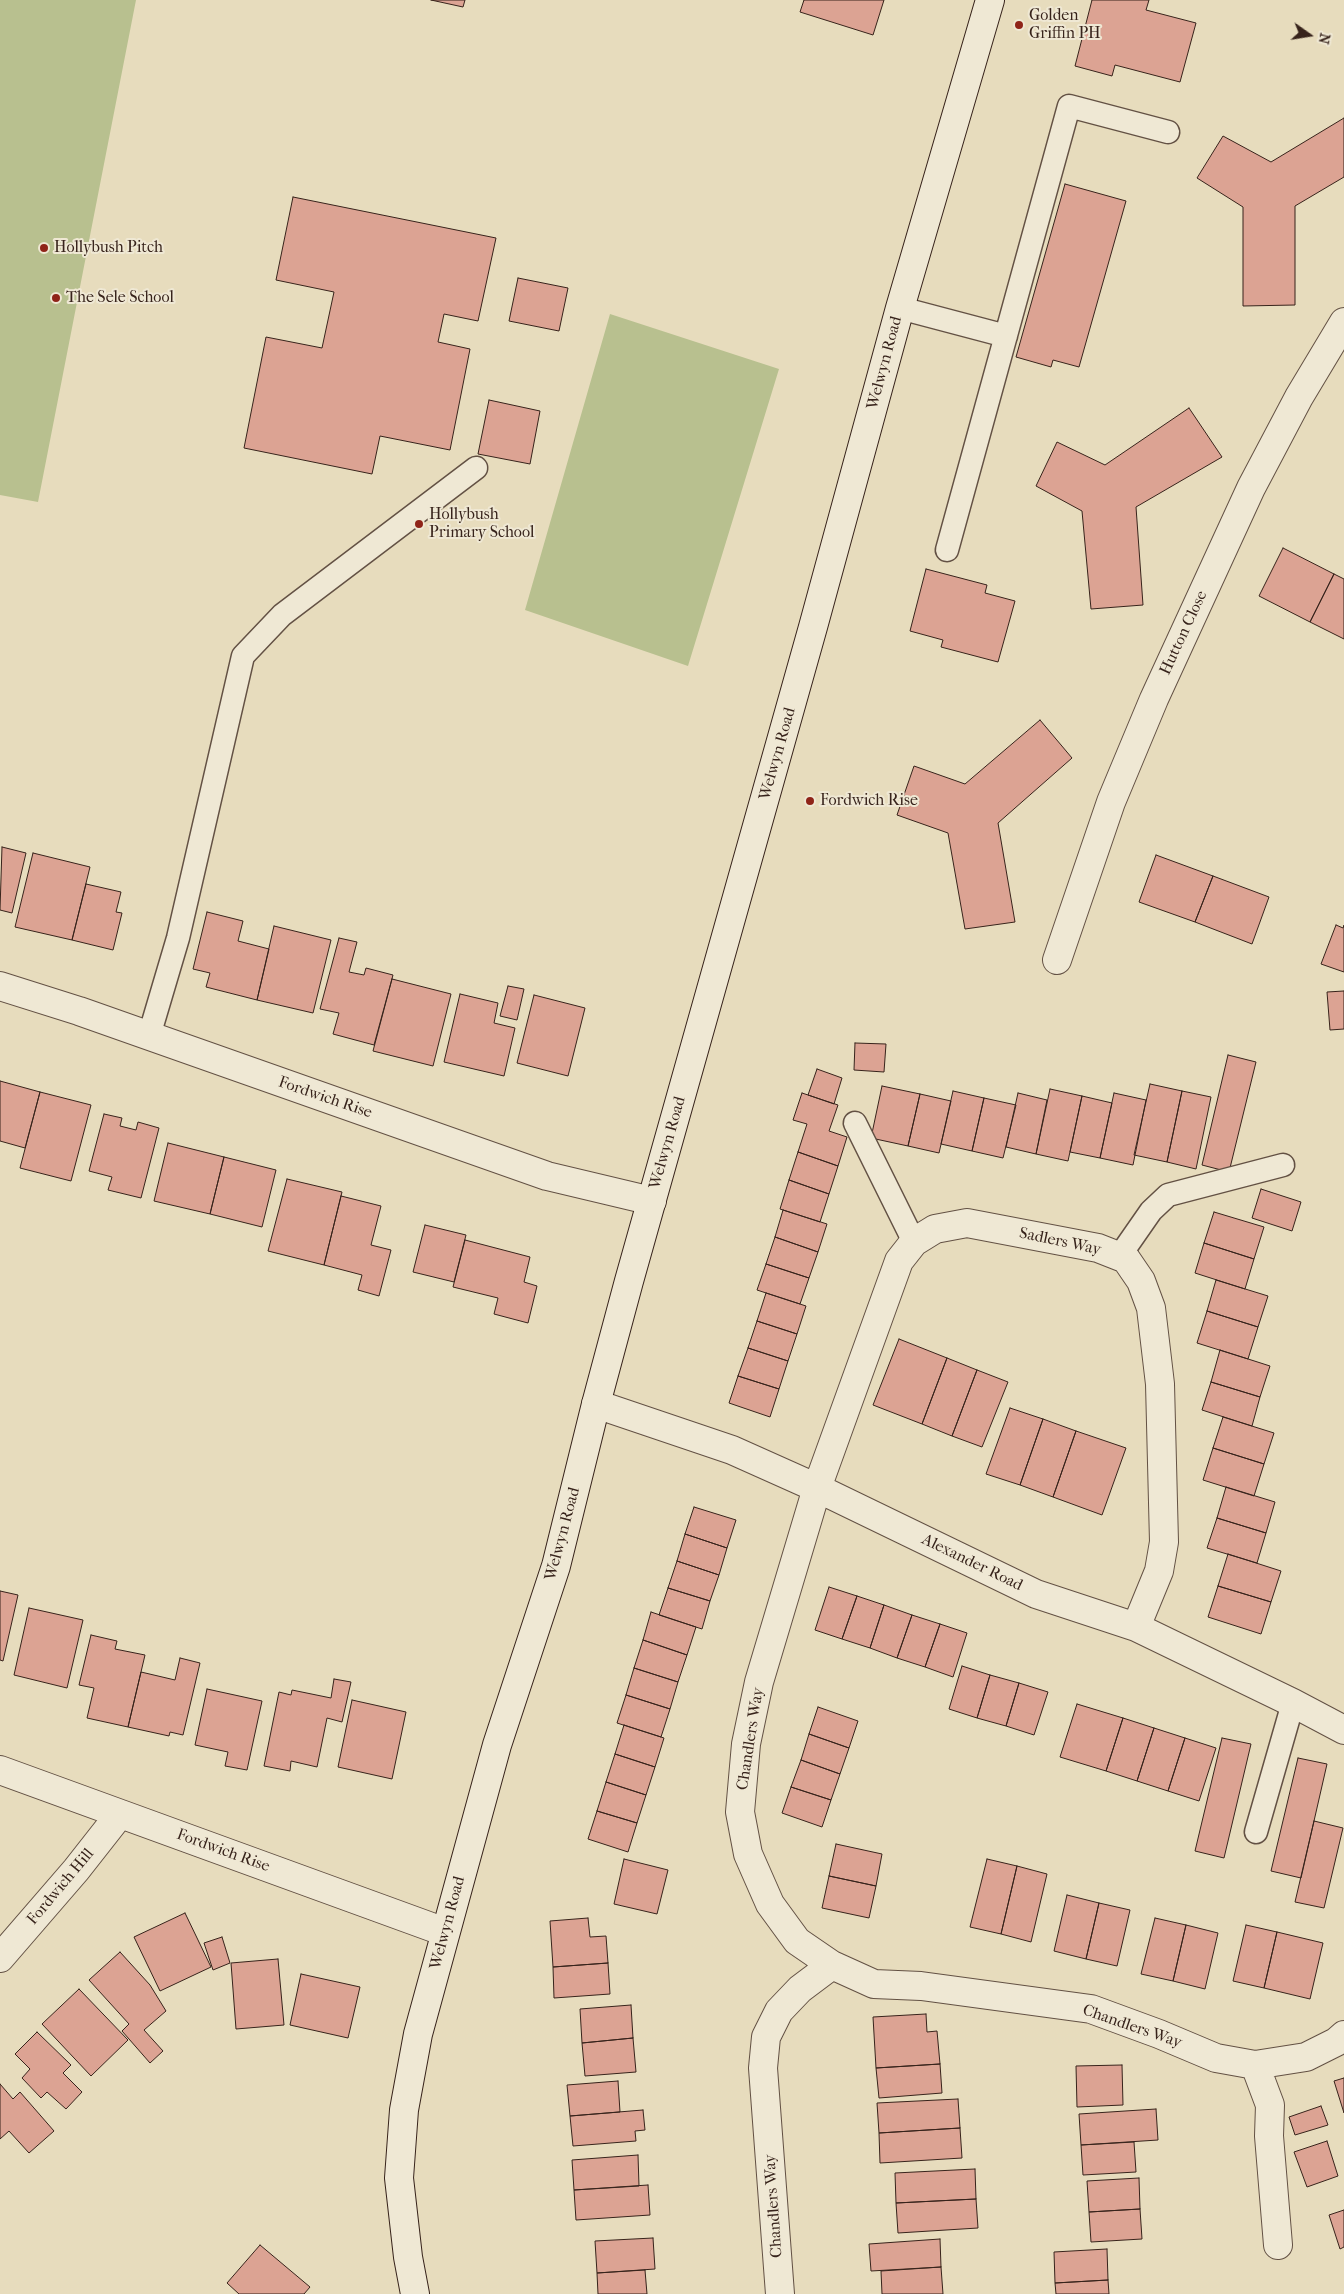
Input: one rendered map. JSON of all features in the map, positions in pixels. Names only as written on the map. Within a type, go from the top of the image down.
[{"type":"street","name":"Welwyn Road","points":[[416,2294],[408,2257],[399,2178],[404,2110],[418,2034],[497,1745],[556,1566],[596,1404],[652,1201],[805,656],[900,308],[990,0]]},
{"type":"street","name":"Hutton Close","points":[[1057,960],[1111,802],[1154,699],[1251,488],[1299,397],[1344,322]]},
{"type":"street","name":"Fordwich Rise","points":[[0,986],[79,1011],[547,1176],[652,1201]]},
{"type":"street","name":"Sadlers Way","points":[[817,1488],[899,1261],[914,1242],[935,1229],[967,1223],[1098,1248],[1126,1260],[1141,1281],[1151,1308],[1160,1384],[1163,1559],[1136,1627]]},
{"type":"street","name":"Alexander Road","points":[[596,1404],[732,1450],[817,1488],[1036,1594],[1136,1627],[1294,1703],[1344,1730]]},
{"type":"street","name":"Chandlers Way","points":[[817,1488],[759,1682],[746,1744],[740,1812],[748,1854],[770,1904],[797,1942],[832,1965],[874,1984],[921,1986],[1091,2009],[1159,2034],[1216,2058],[1255,2065],[1306,2057],[1336,2042],[1344,2035]]},
{"type":"street","name":"Fordwich Rise","points":[[0,1770],[445,1932]]},
{"type":"street","name":"Fordwich Hill","points":[[0,1958],[76,1870],[120,1814]]},
{"type":"street","name":"Chandlers Way","points":[[780,2294],[763,2068],[766,2037],[779,2011],[800,1989],[832,1965]]},
{"type":"street","points":[[1255,2065],[1270,2105],[1269,2136],[1278,2245]]},
{"type":"lane","points":[[947,550],[1069,106],[1168,132]]},
{"type":"lane","points":[[900,308],[1006,336]]},
{"type":"lane","points":[[149,1036],[178,938],[243,656],[282,615],[476,468]]},
{"type":"lane","points":[[855,1123],[914,1242]]},
{"type":"lane","points":[[1119,1257],[1151,1211],[1168,1195],[1284,1165]]},
{"type":"lane","points":[[1256,1832],[1294,1703]]},
{"type":"green space","name":"Hollybush Pitch","points":[[0,0],[136,0],[38,502],[0,495]]},
{"type":"green space","points":[[610,314],[779,369],[688,666],[525,610]]},
{"type":"building","points":[[431,0],[465,0],[463,7]]},
{"type":"building","points":[[804,0],[884,0],[873,35],[800,12]]},
{"type":"building","points":[[1092,0],[1149,0],[1146,10],[1196,23],[1180,82],[1115,65],[1112,76],[1075,66]]},
{"type":"building","points":[[1344,118],[1344,177],[1295,206],[1295,305],[1243,306],[1243,207],[1197,178],[1223,136],[1271,162]]},
{"type":"building","points":[[1065,184],[1126,201],[1079,367],[1053,360],[1051,367],[1016,357]]},
{"type":"building","points":[[293,197],[496,238],[478,321],[444,314],[438,342],[470,349],[450,450],[380,436],[372,474],[244,448],[266,337],[322,348],[334,292],[276,280]]},
{"type":"building","points":[[518,278],[568,288],[559,331],[509,321]]},
{"type":"building","points":[[489,400],[540,411],[530,464],[478,454]]},
{"type":"building","points":[[1189,408],[1222,457],[1136,507],[1143,605],[1091,609],[1082,511],[1036,486],[1057,442],[1105,465]]},
{"type":"building","points":[[1283,548],[1334,574],[1310,622],[1259,596]]},
{"type":"building","points":[[926,569],[987,585],[985,593],[1015,601],[998,662],[941,647],[943,640],[910,631]]},
{"type":"building","points":[[1334,574],[1344,579],[1344,639],[1310,622]]},
{"type":"building","points":[[1040,720],[1072,758],[998,823],[1015,922],[965,929],[948,833],[897,815],[914,766],[965,784]]},
{"type":"building","points":[[2,847],[26,853],[12,913],[0,910]]},
{"type":"building","points":[[33,853],[90,867],[72,940],[15,927]]},
{"type":"building","points":[[1156,855],[1213,876],[1195,922],[1139,902]]},
{"type":"building","points":[[1213,876],[1269,897],[1252,944],[1195,922]]},
{"type":"building","points":[[86,884],[121,892],[116,912],[122,913],[113,950],[72,940]]},
{"type":"building","points":[[207,912],[243,921],[238,941],[269,949],[257,1000],[206,987],[210,973],[193,969]]},
{"type":"building","points":[[1336,925],[1343,928],[1344,925],[1344,972],[1321,964]]},
{"type":"building","points":[[274,926],[331,940],[313,1013],[257,1000]]},
{"type":"building","points":[[339,938],[357,942],[349,972],[364,975],[366,968],[393,975],[374,1045],[333,1034],[339,1013],[320,1009]]},
{"type":"building","points":[[392,979],[451,994],[433,1066],[373,1051]]},
{"type":"building","points":[[508,986],[524,989],[517,1020],[500,1016]]},
{"type":"building","points":[[1344,991],[1344,1029],[1330,1030],[1327,992]]},
{"type":"building","points":[[460,994],[498,1003],[494,1023],[515,1028],[504,1076],[444,1062]]},
{"type":"building","points":[[534,995],[585,1008],[568,1076],[517,1063]]},
{"type":"building","points":[[855,1043],[886,1044],[884,1072],[854,1070]]},
{"type":"building","points":[[1228,1055],[1256,1062],[1229,1172],[1202,1165]]},
{"type":"building","points":[[817,1069],[842,1078],[834,1104],[808,1095]]},
{"type":"building","points":[[0,1081],[40,1092],[25,1148],[0,1141]]},
{"type":"building","points":[[1150,1084],[1182,1091],[1167,1162],[1134,1155]]},
{"type":"building","points":[[882,1086],[920,1094],[908,1146],[871,1138]]},
{"type":"building","points":[[1050,1089],[1082,1096],[1068,1161],[1036,1154]]},
{"type":"building","points":[[953,1091],[984,1098],[972,1151],[941,1144]]},
{"type":"building","points":[[1182,1091],[1211,1097],[1196,1169],[1167,1162]]},
{"type":"building","points":[[40,1092],[91,1105],[71,1181],[20,1168]]},
{"type":"building","points":[[802,1093],[838,1105],[829,1131],[847,1137],[838,1166],[798,1152],[807,1124],[793,1120]]},
{"type":"building","points":[[1018,1093],[1047,1100],[1036,1154],[1006,1147]]},
{"type":"building","points":[[1114,1093],[1146,1100],[1133,1165],[1100,1158]]},
{"type":"building","points":[[920,1094],[951,1101],[939,1153],[908,1146]]},
{"type":"building","points":[[1082,1096],[1112,1103],[1100,1158],[1070,1152]]},
{"type":"building","points":[[984,1098],[1016,1105],[1003,1158],[972,1151]]},
{"type":"building","points":[[104,1114],[122,1118],[120,1126],[136,1130],[138,1122],[159,1128],[141,1198],[108,1190],[112,1177],[89,1171]]},
{"type":"building","points":[[168,1143],[224,1157],[210,1214],[154,1201]]},
{"type":"building","points":[[798,1152],[838,1166],[829,1194],[789,1180]]},
{"type":"building","points":[[224,1157],[276,1170],[262,1227],[210,1214]]},
{"type":"building","points":[[287,1179],[342,1192],[324,1265],[268,1251]]},
{"type":"building","points":[[789,1180],[829,1194],[820,1222],[780,1209]]},
{"type":"building","points":[[1261,1189],[1301,1202],[1292,1231],[1252,1218]]},
{"type":"building","points":[[341,1196],[381,1206],[371,1245],[391,1250],[379,1296],[358,1290],[362,1275],[324,1265]]},
{"type":"building","points":[[783,1210],[827,1224],[818,1252],[775,1237]]},
{"type":"building","points":[[1214,1212],[1264,1227],[1254,1259],[1204,1243]]},
{"type":"building","points":[[425,1225],[466,1235],[454,1282],[413,1272]]},
{"type":"building","points":[[775,1237],[818,1252],[809,1278],[766,1264]]},
{"type":"building","points":[[465,1240],[530,1257],[524,1282],[537,1286],[528,1323],[494,1314],[498,1298],[453,1287]]},
{"type":"building","points":[[1204,1243],[1254,1259],[1245,1289],[1195,1273]]},
{"type":"building","points":[[766,1264],[809,1278],[800,1304],[757,1290]]},
{"type":"building","points":[[1216,1280],[1268,1296],[1258,1327],[1207,1311]]},
{"type":"building","points":[[766,1293],[806,1306],[797,1334],[757,1321]]},
{"type":"building","points":[[1207,1311],[1258,1327],[1248,1359],[1197,1343]]},
{"type":"building","points":[[757,1321],[797,1334],[788,1361],[748,1348]]},
{"type":"building","points":[[899,1339],[947,1358],[922,1424],[873,1405]]},
{"type":"building","points":[[748,1348],[788,1361],[779,1389],[738,1376]]},
{"type":"building","points":[[1220,1350],[1270,1366],[1260,1397],[1211,1382]]},
{"type":"building","points":[[947,1358],[977,1370],[952,1436],[922,1424]]},
{"type":"building","points":[[977,1370],[1008,1382],[982,1447],[952,1436]]},
{"type":"building","points":[[738,1376],[779,1389],[770,1417],[729,1403]]},
{"type":"building","points":[[1211,1382],[1260,1397],[1252,1426],[1202,1410]]},
{"type":"building","points":[[1010,1408],[1043,1419],[1020,1485],[986,1474]]},
{"type":"building","points":[[1223,1417],[1274,1433],[1264,1464],[1213,1448]]},
{"type":"building","points":[[1043,1419],[1076,1431],[1053,1497],[1020,1485]]},
{"type":"building","points":[[1076,1431],[1126,1448],[1102,1515],[1053,1497]]},
{"type":"building","points":[[1213,1448],[1264,1464],[1254,1496],[1203,1480]]},
{"type":"building","points":[[1226,1487],[1275,1502],[1266,1533],[1217,1518]]},
{"type":"building","points":[[694,1507],[736,1520],[727,1548],[685,1534]]},
{"type":"building","points":[[1217,1518],[1266,1533],[1257,1563],[1207,1548]]},
{"type":"building","points":[[685,1534],[727,1548],[719,1575],[677,1561]]},
{"type":"building","points":[[1228,1554],[1281,1571],[1271,1602],[1218,1586]]},
{"type":"building","points":[[677,1561],[719,1575],[710,1601],[668,1588]]},
{"type":"building","points":[[1218,1586],[1271,1602],[1261,1634],[1208,1617]]},
{"type":"building","points":[[829,1587],[857,1596],[842,1639],[815,1630]]},
{"type":"building","points":[[668,1588],[710,1601],[702,1629],[659,1615]]},
{"type":"building","points":[[0,1591],[18,1595],[3,1661],[0,1660]]},
{"type":"building","points":[[857,1596],[884,1605],[870,1648],[842,1639]]},
{"type":"building","points":[[884,1605],[912,1615],[897,1658],[870,1648]]},
{"type":"building","points":[[29,1608],[83,1620],[67,1688],[14,1675]]},
{"type":"building","points":[[651,1612],[696,1627],[687,1655],[643,1640]]},
{"type":"building","points":[[912,1615],[940,1624],[925,1667],[897,1658]]},
{"type":"building","points":[[940,1624],[967,1633],[953,1677],[925,1667]]},
{"type":"building","points":[[91,1635],[117,1641],[115,1649],[145,1655],[128,1727],[87,1718],[94,1688],[79,1685]]},
{"type":"building","points":[[643,1640],[687,1655],[678,1682],[634,1668]]},
{"type":"building","points":[[180,1658],[200,1663],[183,1735],[170,1732],[169,1736],[128,1727],[141,1672],[175,1680]]},
{"type":"building","points":[[962,1666],[990,1675],[977,1718],[949,1709]]},
{"type":"building","points":[[634,1668],[678,1682],[670,1709],[626,1695]]},
{"type":"building","points":[[990,1675],[1019,1683],[1006,1726],[977,1718]]},
{"type":"building","points":[[334,1679],[351,1682],[342,1722],[327,1718],[317,1767],[291,1761],[290,1771],[264,1766],[279,1692],[291,1695],[292,1690],[331,1698]]},
{"type":"building","points":[[1019,1683],[1048,1692],[1034,1735],[1006,1726]]},
{"type":"building","points":[[207,1689],[262,1701],[247,1770],[225,1766],[228,1752],[195,1745]]},
{"type":"building","points":[[626,1695],[670,1709],[661,1737],[617,1723]]},
{"type":"building","points":[[352,1700],[406,1712],[392,1779],[338,1767]]},
{"type":"building","points":[[1077,1704],[1123,1718],[1106,1771],[1060,1757]]},
{"type":"building","points":[[818,1707],[858,1721],[849,1748],[809,1734]]},
{"type":"building","points":[[1123,1718],[1154,1728],[1137,1781],[1106,1771]]},
{"type":"building","points":[[624,1725],[664,1738],[655,1767],[615,1754]]},
{"type":"building","points":[[1154,1728],[1185,1738],[1168,1791],[1137,1781]]},
{"type":"building","points":[[809,1734],[849,1748],[840,1774],[801,1760]]},
{"type":"building","points":[[1185,1738],[1216,1748],[1199,1801],[1168,1791]]},
{"type":"building","points":[[1222,1738],[1251,1744],[1224,1858],[1195,1851]]},
{"type":"building","points":[[615,1754],[655,1767],[646,1795],[606,1782]]},
{"type":"building","points":[[1298,1758],[1327,1764],[1301,1878],[1271,1871]]},
{"type":"building","points":[[801,1760],[840,1774],[831,1800],[791,1787]]},
{"type":"building","points":[[606,1782],[646,1795],[637,1823],[597,1811]]},
{"type":"building","points":[[791,1787],[831,1800],[822,1827],[782,1813]]},
{"type":"building","points":[[597,1811],[637,1823],[628,1852],[588,1839]]},
{"type":"building","points":[[1314,1821],[1343,1828],[1324,1908],[1295,1902]]},
{"type":"building","points":[[836,1844],[882,1854],[876,1886],[829,1876]]},
{"type":"building","points":[[624,1859],[668,1870],[657,1914],[614,1904]]},
{"type":"building","points":[[987,1859],[1017,1866],[1001,1934],[970,1927]]},
{"type":"building","points":[[1017,1866],[1047,1874],[1031,1942],[1001,1934]]},
{"type":"building","points":[[829,1876],[876,1886],[869,1918],[822,1908]]},
{"type":"building","points":[[1067,1895],[1099,1903],[1086,1959],[1054,1951]]},
{"type":"building","points":[[1099,1903],[1130,1910],[1117,1966],[1086,1959]]},
{"type":"building","points":[[185,1913],[211,1967],[160,1991],[134,1937]]},
{"type":"building","points":[[588,1918],[590,1937],[606,1936],[608,1963],[553,1967],[550,1921]]},
{"type":"building","points":[[1155,1918],[1186,1925],[1173,1981],[1141,1974]]},
{"type":"building","points":[[1186,1925],[1218,1933],[1205,1989],[1173,1981]]},
{"type":"building","points":[[1246,1925],[1277,1932],[1264,1988],[1233,1981]]},
{"type":"building","points":[[1277,1932],[1323,1943],[1310,1999],[1264,1988]]},
{"type":"building","points":[[222,1937],[230,1963],[213,1970],[204,1943]]},
{"type":"building","points":[[120,1952],[150,1985],[166,2011],[144,2030],[163,2051],[150,2063],[122,2031],[129,2024],[89,1980]]},
{"type":"building","points":[[278,1959],[284,2025],[236,2029],[231,1963]]},
{"type":"building","points":[[608,1963],[610,1994],[554,1998],[553,1967]]},
{"type":"building","points":[[301,1974],[360,1987],[348,2038],[290,2025]]},
{"type":"building","points":[[79,1989],[128,2040],[91,2076],[42,2024]]},
{"type":"building","points":[[631,2005],[633,2038],[582,2043],[580,2009]]},
{"type":"building","points":[[926,2014],[927,2032],[937,2031],[940,2064],[876,2068],[873,2017]]},
{"type":"building","points":[[37,2032],[71,2065],[63,2073],[82,2092],[66,2109],[47,2092],[41,2098],[22,2078],[30,2069],[15,2054]]},
{"type":"building","points":[[633,2038],[636,2072],[585,2076],[582,2043]]},
{"type":"building","points":[[940,2064],[942,2093],[879,2098],[876,2068]]},
{"type":"building","points":[[1122,2065],[1123,2105],[1077,2107],[1076,2066]]},
{"type":"building","points":[[1344,2078],[1344,2113],[1334,2081]]},
{"type":"building","points":[[618,2081],[620,2112],[570,2116],[567,2085]]},
{"type":"building","points":[[0,2084],[13,2099],[20,2092],[54,2131],[29,2153],[9,2131],[0,2139]]},
{"type":"building","points":[[958,2099],[960,2128],[879,2133],[877,2103]]},
{"type":"building","points":[[1321,2106],[1328,2125],[1295,2135],[1289,2117]]},
{"type":"building","points":[[1156,2109],[1158,2140],[1081,2145],[1079,2114]]},
{"type":"building","points":[[643,2110],[645,2130],[635,2131],[636,2141],[573,2146],[570,2116]]},
{"type":"building","points":[[960,2128],[962,2158],[880,2163],[879,2133]]},
{"type":"building","points":[[1327,2141],[1338,2176],[1307,2187],[1294,2152]]},
{"type":"building","points":[[1134,2142],[1136,2172],[1083,2175],[1081,2145]]},
{"type":"building","points":[[638,2155],[639,2186],[574,2190],[572,2160]]},
{"type":"building","points":[[975,2169],[976,2199],[896,2203],[895,2173]]},
{"type":"building","points":[[1139,2178],[1140,2209],[1089,2212],[1087,2181]]},
{"type":"building","points":[[648,2185],[650,2215],[576,2220],[574,2190]]},
{"type":"building","points":[[976,2199],[978,2228],[898,2233],[896,2203]]},
{"type":"building","points":[[1140,2209],[1142,2239],[1091,2242],[1089,2212]]},
{"type":"building","points":[[1344,2210],[1344,2247],[1340,2249],[1329,2215]]},
{"type":"building","points":[[653,2238],[655,2269],[597,2273],[595,2241]]},
{"type":"building","points":[[940,2239],[941,2267],[871,2271],[869,2244]]},
{"type":"building","points":[[260,2245],[310,2287],[304,2294],[239,2294],[227,2283]]},
{"type":"building","points":[[1107,2249],[1108,2280],[1055,2283],[1054,2252]]},
{"type":"building","points":[[941,2267],[943,2294],[882,2294],[881,2271]]},
{"type":"building","points":[[645,2270],[647,2294],[598,2294],[597,2273]]},
{"type":"building","points":[[1108,2280],[1109,2294],[1056,2294],[1055,2283]]},
{"type":"place","name":"Golden Griffin PH","points":[[1019,25]]},
{"type":"place","name":"Hollybush Pitch","points":[[44,248]]},
{"type":"place","name":"The Sele School","points":[[56,298]]},
{"type":"place","name":"Hollybush Primary School","points":[[419,524]]},
{"type":"place","name":"Fordwich Rise","points":[[810,801]]}]
